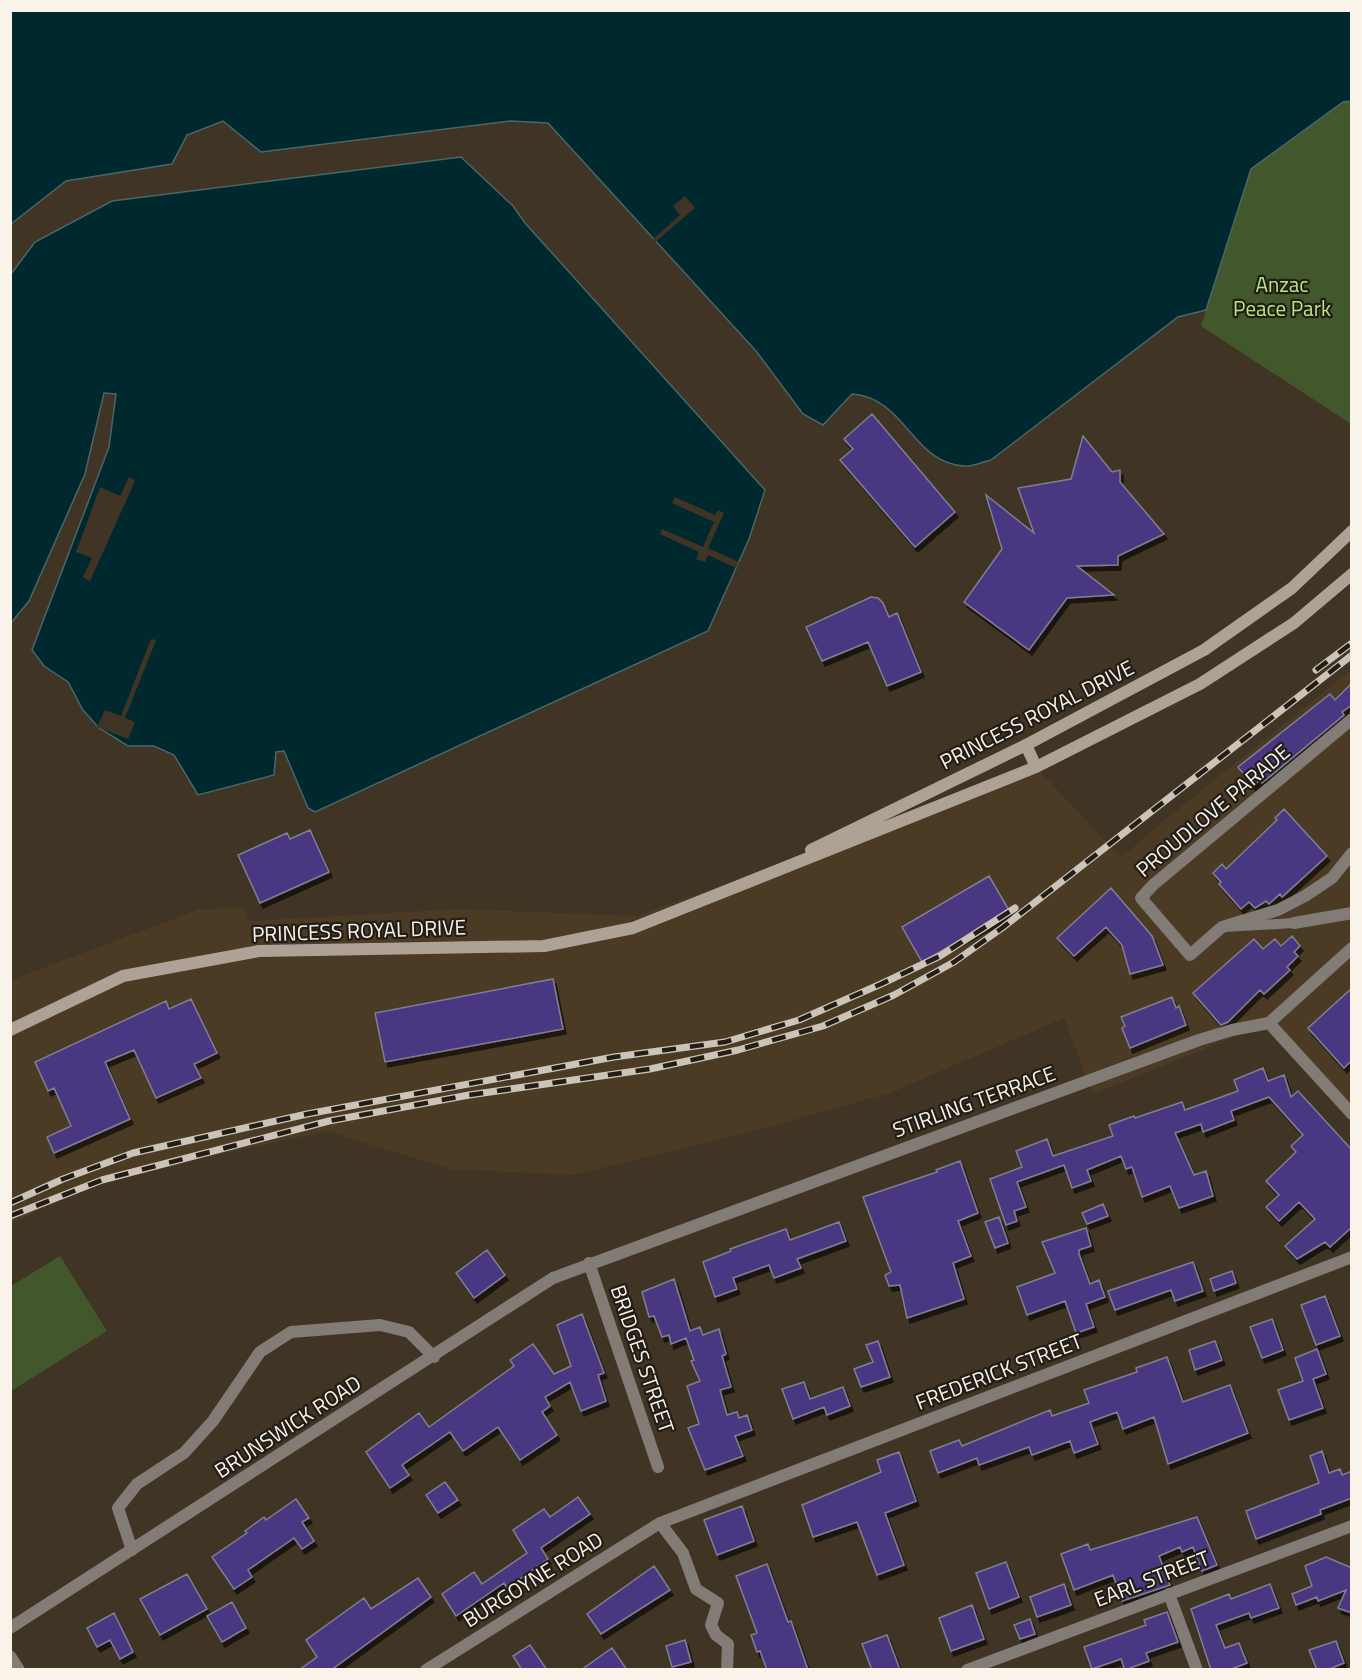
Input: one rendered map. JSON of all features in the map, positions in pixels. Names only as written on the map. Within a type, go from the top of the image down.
[{"type":"main road","name":"PRINCESS ROYAL DRIVE","points":[[716,897],[1026,745],[1204,650],[1292,588],[1352,531]]},
{"type":"main road","name":"PRINCESS ROYAL DRIVE","points":[[10,1030],[123,976],[258,951],[544,946],[633,928],[716,897],[1036,767],[1200,684],[1294,623],[1352,574]]},
{"type":"main road","points":[[1026,745],[1036,767]]},
{"type":"street","name":"PROUDLOVE PARADE","points":[[1352,719],[1153,885],[1141,898],[1190,955],[1222,927],[1278,910],[1305,896],[1332,878],[1352,853]]},
{"type":"street","points":[[1222,927],[1247,928],[1294,924],[1352,913]]},
{"type":"street","points":[[1352,948],[1269,1023],[1352,1114]]},
{"type":"street","name":"STIRLING TERRACE","points":[[589,1263],[1199,1040],[1232,1029],[1269,1023]]},
{"type":"street","name":"FREDERICK STREET","points":[[660,1523],[1352,1257]]},
{"type":"street","name":"BRUNSWICK ROAD","points":[[10,1628],[434,1356],[507,1305],[553,1278],[589,1263]]},
{"type":"street","name":"BRIDGES STREET","points":[[589,1263],[658,1467]]},
{"type":"street","points":[[132,1550],[118,1508],[137,1484],[184,1453],[213,1421],[260,1352],[283,1337],[291,1332],[380,1325],[409,1332],[434,1356]]},
{"type":"street","points":[[660,1523],[683,1553],[696,1589],[718,1603],[711,1625],[716,1635],[728,1644],[727,1670]]},
{"type":"street","name":"BURGOYNE ROAD","points":[[426,1670],[660,1523]]},
{"type":"street","name":"EARL STREET","points":[[967,1670],[1352,1526]]},
{"type":"street","points":[[1338,1530],[1352,1536]]},
{"type":"street","points":[[1169,1594],[1197,1670]]},
{"type":"street","points":[[10,1656],[19,1670]]},
{"type":"shaded area","points":[[1351,670],[1351,1114],[1269,1023],[1093,1094],[1064,1018],[890,1093],[750,1132],[572,1175],[450,1169],[327,1131],[102,1180],[11,1224],[11,980],[200,909],[244,908],[248,921],[457,909],[638,916],[1036,767],[1121,858]]},
{"type":"green space","name":"Anzac Peace Park","points":[[1351,101],[1351,424],[1201,326],[1251,169],[1343,102]]},
{"type":"green space","points":[[60,1256],[107,1331],[11,1391],[11,1286]]},
{"type":"water","points":[[11,11],[1351,11],[1351,101],[1343,102],[1251,169],[1206,310],[1178,317],[991,460],[964,466],[946,462],[932,454],[885,407],[870,398],[852,394],[823,425],[803,414],[756,351],[548,123],[510,121],[261,152],[223,121],[187,135],[172,164],[66,181],[11,224]]},
{"type":"water","points":[[461,157],[513,206],[525,223],[765,490],[749,539],[708,631],[315,812],[308,808],[284,751],[276,752],[274,775],[198,795],[174,755],[154,746],[128,746],[99,728],[83,710],[68,682],[44,666],[32,650],[109,447],[116,394],[104,393],[85,474],[29,601],[11,623],[11,274],[35,242],[112,201]]},
{"type":"pier","points":[[685,196],[695,208],[655,242],[653,239],[680,215],[673,206]]},
{"type":"pier","points":[[129,477],[135,481],[90,581],[83,577],[92,558],[76,552],[100,487],[120,496]]},
{"type":"pier","points":[[675,497],[715,515],[718,510],[724,513],[708,548],[739,562],[736,568],[708,555],[705,562],[696,559],[699,552],[660,534],[662,529],[703,547],[714,522],[672,503]]},
{"type":"pier","points":[[151,639],[156,640],[125,718],[135,722],[128,739],[97,727],[105,710],[121,716]]},
{"type":"building","points":[[872,414],[955,512],[915,547],[840,460],[853,449],[844,439]]},
{"type":"building","points":[[1083,436],[1112,472],[1120,470],[1120,482],[1164,534],[1118,556],[1118,565],[1077,566],[1114,595],[1067,598],[1029,650],[964,602],[1002,549],[986,495],[1034,533],[1018,488],[1071,479]]},
{"type":"building","points":[[871,597],[878,598],[883,603],[889,617],[897,613],[921,672],[887,686],[868,642],[822,661],[806,627]]},
{"type":"building","points":[[1352,683],[1352,705],[1342,712],[1344,715],[1262,783],[1260,780],[1253,786],[1238,767],[1330,694],[1335,700]]},
{"type":"building","points":[[1284,809],[1327,856],[1282,897],[1280,894],[1269,904],[1266,901],[1255,908],[1249,902],[1241,909],[1219,884],[1221,882],[1213,873],[1222,864],[1226,869],[1277,820],[1275,818]]},
{"type":"building","points":[[310,830],[329,872],[260,903],[238,855],[287,833],[290,839]]},
{"type":"building","points":[[989,876],[1010,912],[922,962],[902,927]]},
{"type":"building","points":[[1111,888],[1152,936],[1163,965],[1130,974],[1122,945],[1106,927],[1074,956],[1057,938]]},
{"type":"building","points":[[1292,936],[1300,946],[1294,952],[1298,956],[1287,967],[1290,970],[1264,994],[1260,990],[1228,1022],[1221,1025],[1193,993],[1254,939],[1263,949],[1275,939],[1281,946]]},
{"type":"building","points":[[553,979],[563,1029],[385,1062],[375,1013]]},
{"type":"building","points":[[1352,988],[1352,1060],[1344,1068],[1308,1028]]},
{"type":"building","points":[[1172,997],[1176,1008],[1179,1006],[1186,1025],[1130,1048],[1122,1028],[1125,1026],[1121,1017]]},
{"type":"building","points":[[191,999],[217,1053],[194,1064],[201,1078],[156,1098],[134,1050],[105,1062],[130,1119],[54,1153],[47,1137],[71,1126],[54,1088],[48,1091],[35,1062],[166,1001],[169,1009]]},
{"type":"building","points":[[1263,1068],[1268,1081],[1284,1075],[1291,1097],[1298,1091],[1352,1150],[1352,1227],[1330,1247],[1325,1242],[1297,1259],[1285,1246],[1315,1219],[1299,1202],[1279,1221],[1266,1207],[1279,1195],[1266,1181],[1296,1152],[1291,1146],[1303,1135],[1269,1097],[1231,1111],[1234,1120],[1203,1132],[1201,1124],[1175,1133],[1194,1175],[1206,1171],[1213,1196],[1179,1208],[1170,1186],[1142,1197],[1132,1167],[1126,1169],[1121,1156],[1087,1170],[1091,1181],[1072,1188],[1064,1165],[1017,1182],[1026,1207],[1014,1211],[1017,1221],[1006,1225],[990,1179],[1022,1167],[1016,1151],[1047,1139],[1053,1156],[1113,1136],[1109,1125],[1182,1102],[1185,1110],[1238,1091],[1234,1080]]},
{"type":"building","points":[[960,1161],[978,1213],[958,1221],[971,1256],[953,1263],[964,1299],[907,1318],[900,1285],[889,1286],[885,1275],[891,1272],[863,1197],[937,1172],[936,1170]]},
{"type":"building","points":[[1103,1204],[1108,1216],[1087,1224],[1082,1213]]},
{"type":"building","points":[[999,1217],[1008,1243],[995,1248],[985,1222]]},
{"type":"building","points":[[839,1222],[846,1241],[797,1259],[801,1268],[774,1278],[769,1265],[733,1278],[737,1289],[715,1297],[703,1262],[731,1251],[730,1249],[786,1229],[790,1240]]},
{"type":"building","points":[[1086,1228],[1091,1246],[1079,1250],[1079,1254],[1090,1284],[1099,1280],[1105,1297],[1086,1304],[1094,1327],[1076,1333],[1065,1301],[1027,1315],[1017,1287],[1055,1273],[1042,1242]]},
{"type":"building","points":[[487,1250],[505,1275],[474,1298],[456,1273]]},
{"type":"building","points":[[1193,1262],[1203,1291],[1175,1301],[1171,1290],[1115,1310],[1108,1291]]},
{"type":"building","points":[[1232,1271],[1236,1283],[1214,1291],[1210,1279]]},
{"type":"building","points":[[674,1279],[690,1331],[700,1327],[703,1335],[719,1329],[726,1354],[722,1356],[731,1387],[720,1390],[727,1415],[737,1412],[739,1418],[747,1415],[752,1430],[735,1436],[743,1456],[705,1470],[688,1428],[699,1424],[687,1386],[700,1381],[691,1361],[694,1360],[686,1338],[671,1344],[669,1335],[662,1337],[654,1316],[649,1317],[642,1292]]},
{"type":"building","points":[[1325,1296],[1340,1336],[1316,1345],[1301,1305]]},
{"type":"building","points":[[582,1314],[604,1373],[598,1375],[606,1401],[581,1411],[570,1382],[545,1397],[550,1406],[542,1412],[557,1435],[520,1460],[498,1427],[463,1451],[450,1432],[402,1465],[409,1475],[390,1488],[366,1452],[419,1413],[429,1427],[514,1366],[510,1360],[533,1344],[554,1374],[571,1366],[557,1325]]},
{"type":"building","points":[[1272,1319],[1283,1350],[1262,1358],[1250,1327]]},
{"type":"building","points":[[878,1341],[890,1377],[861,1387],[854,1369],[873,1362],[866,1345]]},
{"type":"building","points":[[1215,1341],[1222,1360],[1195,1370],[1189,1350]]},
{"type":"building","points":[[1317,1349],[1326,1374],[1313,1379],[1323,1408],[1289,1420],[1278,1390],[1303,1381],[1295,1358]]},
{"type":"building","points":[[1167,1357],[1183,1402],[1230,1385],[1248,1433],[1168,1464],[1154,1417],[1123,1429],[1117,1412],[1090,1422],[1098,1444],[1074,1453],[1070,1441],[1032,1455],[1029,1447],[979,1465],[977,1458],[938,1473],[930,1451],[959,1440],[962,1446],[1050,1410],[1052,1416],[1089,1403],[1084,1390],[1137,1372],[1136,1368]]},
{"type":"building","points":[[804,1382],[810,1399],[843,1387],[850,1406],[827,1415],[824,1407],[793,1419],[782,1389]]},
{"type":"building","points":[[1322,1451],[1329,1473],[1340,1469],[1342,1475],[1352,1471],[1352,1498],[1320,1510],[1321,1514],[1256,1539],[1246,1511],[1319,1483],[1310,1456]]},
{"type":"building","points":[[899,1452],[916,1501],[885,1513],[904,1565],[877,1575],[857,1522],[813,1537],[802,1505],[881,1472],[877,1460]]},
{"type":"building","points":[[445,1482],[458,1500],[438,1513],[426,1495]]},
{"type":"building","points":[[578,1497],[590,1514],[541,1548],[548,1559],[507,1588],[504,1583],[456,1616],[442,1594],[474,1572],[482,1584],[527,1553],[513,1530],[544,1509],[550,1517]]},
{"type":"building","points":[[296,1499],[309,1518],[302,1522],[314,1541],[302,1549],[294,1538],[248,1570],[252,1577],[234,1589],[212,1557],[247,1533],[245,1531],[264,1517],[266,1520]]},
{"type":"building","points":[[742,1506],[754,1541],[717,1555],[704,1520]]},
{"type":"building","points":[[1197,1517],[1217,1565],[1202,1571],[1193,1547],[1182,1552],[1180,1547],[1159,1556],[1170,1585],[1122,1601],[1113,1575],[1074,1590],[1061,1554],[1088,1544],[1090,1550]]},
{"type":"building","points":[[1326,1557],[1352,1568],[1352,1613],[1338,1608],[1346,1590],[1318,1601],[1317,1597],[1296,1605],[1292,1594],[1312,1586],[1305,1566]]},
{"type":"building","points":[[1006,1562],[1019,1597],[989,1609],[976,1573]]},
{"type":"building","points":[[767,1564],[788,1622],[791,1621],[808,1670],[767,1670],[760,1651],[757,1652],[751,1635],[757,1633],[736,1576]]},
{"type":"building","points":[[654,1566],[670,1590],[601,1634],[587,1614]]},
{"type":"building","points":[[187,1574],[207,1609],[160,1635],[140,1599]]},
{"type":"building","points":[[418,1578],[431,1597],[331,1670],[299,1670],[317,1657],[306,1640],[364,1598],[371,1609]]},
{"type":"building","points":[[1064,1584],[1071,1605],[1037,1617],[1030,1597]]},
{"type":"building","points":[[1270,1584],[1279,1608],[1251,1618],[1249,1613],[1216,1625],[1225,1648],[1239,1643],[1247,1663],[1229,1670],[1211,1670],[1191,1609],[1229,1594],[1231,1599]]},
{"type":"building","points":[[232,1602],[246,1628],[222,1642],[207,1616]]},
{"type":"building","points":[[972,1605],[984,1639],[951,1651],[939,1618]]},
{"type":"building","points":[[1167,1612],[1178,1642],[1146,1653],[1149,1661],[1125,1670],[1121,1659],[1092,1669],[1084,1647],[1146,1625],[1144,1620]]},
{"type":"building","points":[[114,1613],[133,1652],[120,1659],[110,1640],[97,1647],[87,1628]]},
{"type":"building","points":[[1030,1619],[1035,1634],[1020,1639],[1014,1625]]},
{"type":"building","points":[[887,1635],[900,1670],[872,1670],[862,1644]]},
{"type":"building","points":[[685,1640],[691,1662],[672,1667],[666,1646]]},
{"type":"building","points":[[1336,1641],[1344,1663],[1327,1670],[1317,1670],[1309,1650]]},
{"type":"building","points":[[530,1645],[547,1670],[522,1670],[513,1656]]},
{"type":"building","points":[[612,1648],[627,1670],[581,1670]]},
{"type":"railway","points":[[1316,670],[1352,643]]},
{"type":"railway","points":[[10,1216],[102,1180],[329,1121],[469,1095],[650,1069],[738,1050],[823,1026],[894,995],[954,962],[1002,928],[1352,655]]},
{"type":"railway","points":[[10,1203],[63,1179],[133,1153],[307,1114],[614,1057],[725,1042],[799,1020],[881,984],[940,956],[1015,908]]}]
